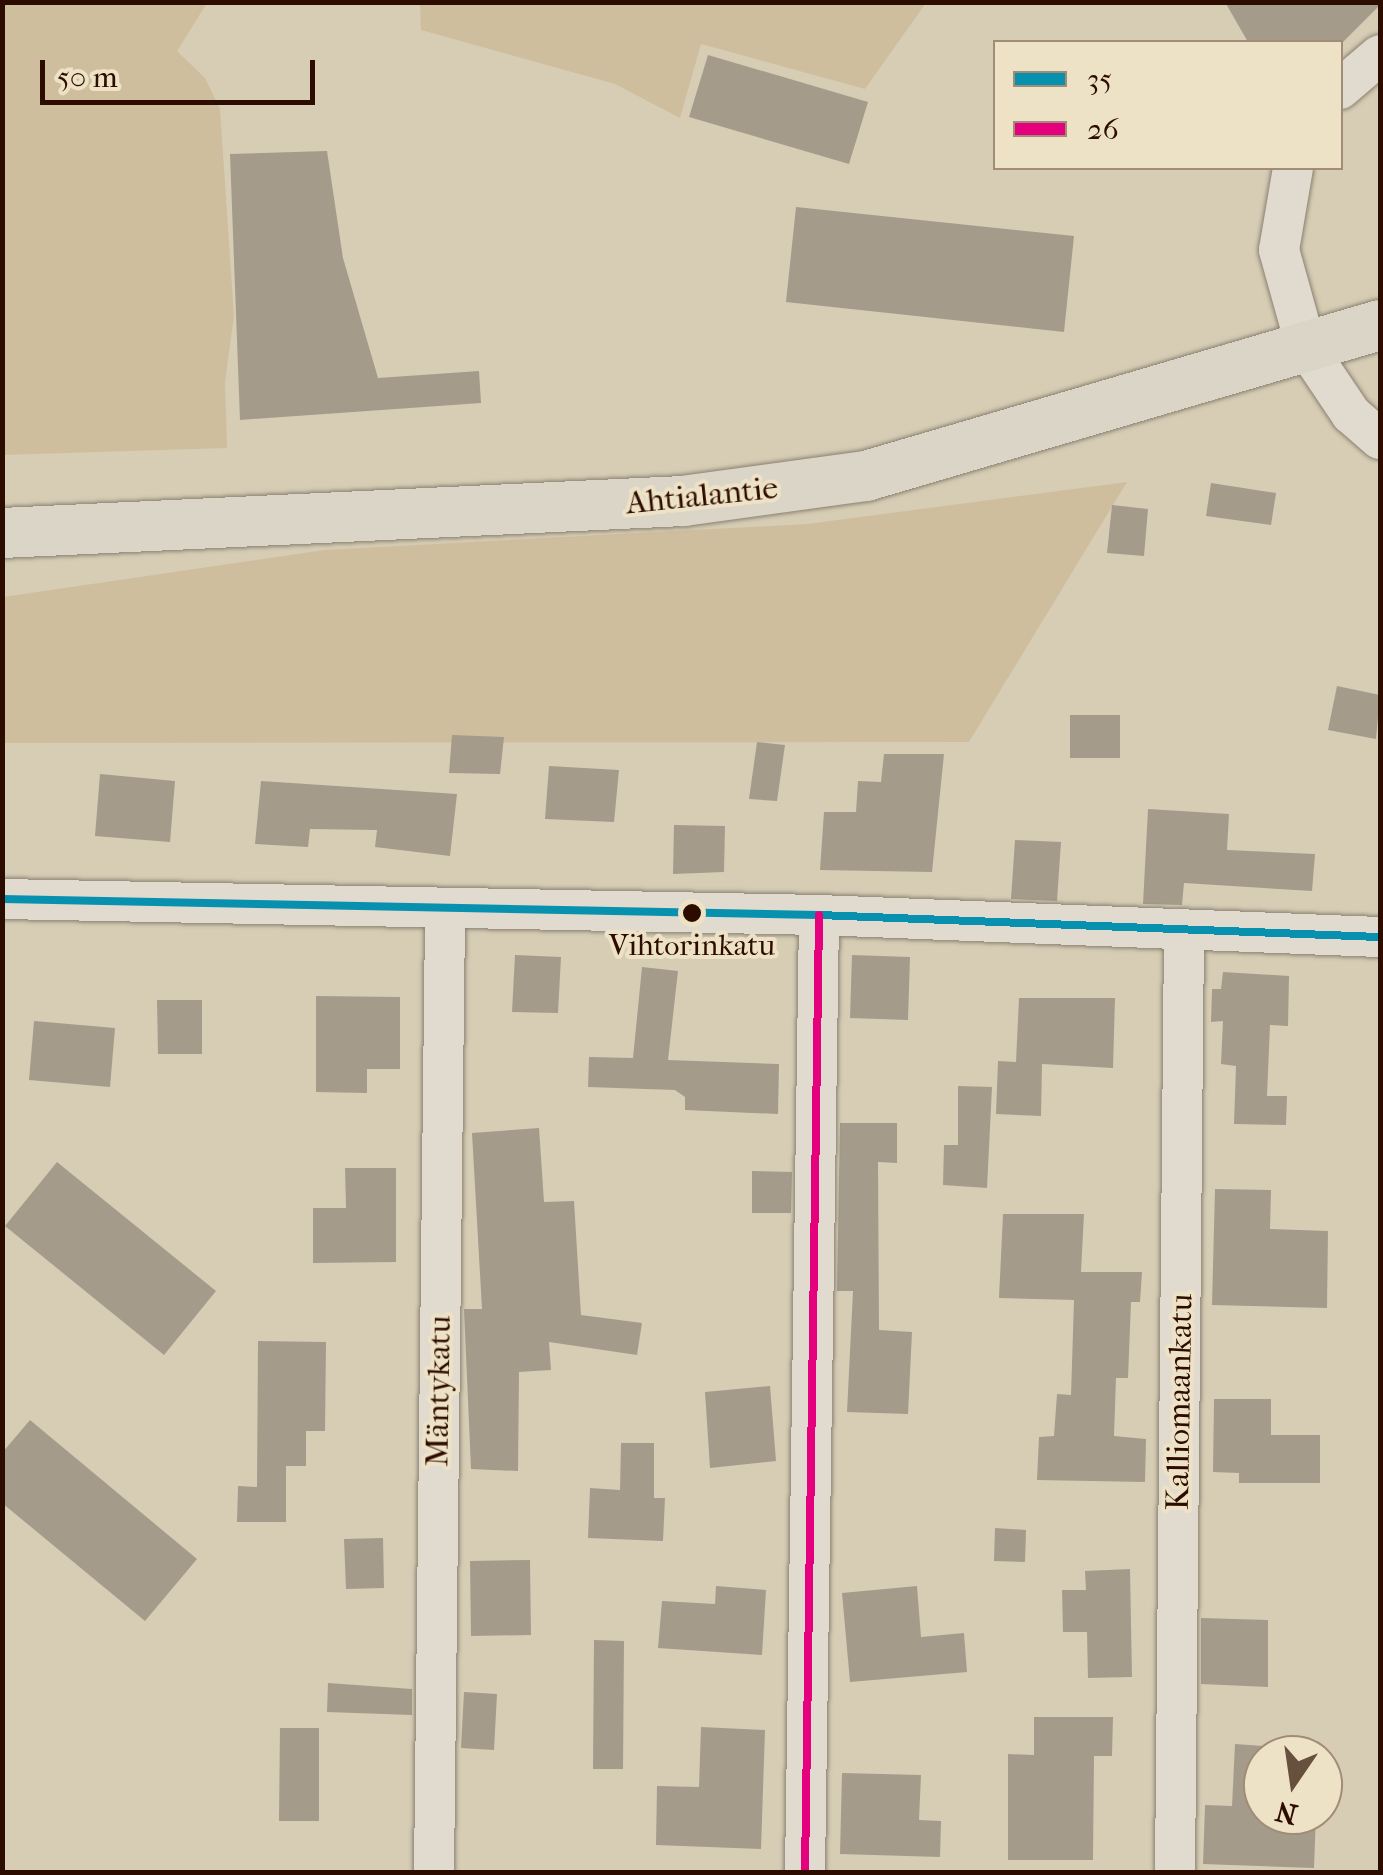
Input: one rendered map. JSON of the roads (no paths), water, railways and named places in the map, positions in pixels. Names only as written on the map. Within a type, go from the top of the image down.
[{"type":"main road","name":"Ahtialantie","points":[[2,533],[682,501],[866,476],[1380,325]]},
{"type":"street","points":[[1343,86],[1380,54]]},
{"type":"street","points":[[1293,170],[1279,250],[1306,347],[1352,414],[1380,439]]},
{"type":"street","points":[[2,899],[819,916],[1380,937]]},
{"type":"street","name":"Mäntykatu","points":[[434,1872],[444,910]]},
{"type":"street","points":[[805,1872],[819,916]]},
{"type":"street","name":"Kalliomaankatu","points":[[1175,1872],[1184,932]]},
{"type":"place","name":"Vihtorinkatu","points":[[692,913]]}]
